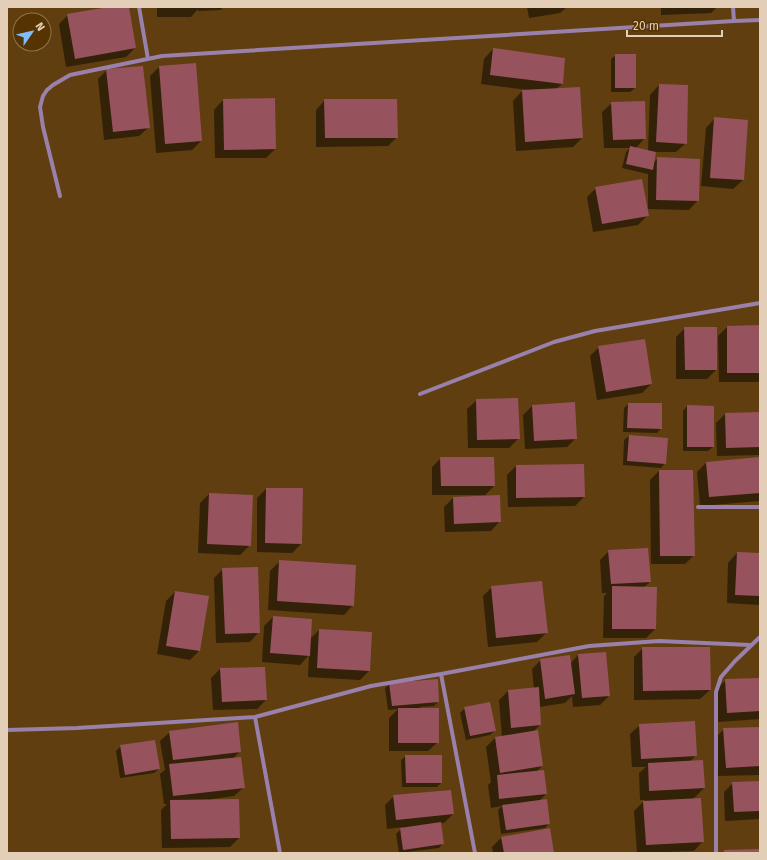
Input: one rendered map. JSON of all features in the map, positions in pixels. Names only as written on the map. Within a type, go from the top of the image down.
[{"type":"street","points":[[139,7],[148,59]]},
{"type":"street","points":[[733,7],[734,21]]},
{"type":"street","points":[[60,196],[43,127],[40,107],[43,96],[47,90],[70,75],[162,56],[760,20]]},
{"type":"street","points":[[420,394],[554,342],[571,337],[595,331],[760,303]]},
{"type":"street","points":[[698,507],[760,507]]},
{"type":"street","points":[[716,853],[716,692],[721,677],[750,646],[760,638]]},
{"type":"street","points":[[7,730],[77,728],[255,717],[371,686],[589,646],[659,640],[750,646]]},
{"type":"street","points":[[440,674],[475,853]]},
{"type":"street","points":[[255,717],[280,853]]},
{"type":"building","points":[[108,7],[129,7],[136,48],[75,59],[67,14]]},
{"type":"building","points":[[493,48],[565,58],[563,84],[490,75]]},
{"type":"building","points":[[615,54],[636,54],[636,88],[615,88]]},
{"type":"building","points":[[196,63],[202,141],[165,144],[159,66]]},
{"type":"building","points":[[143,66],[150,128],[113,132],[106,69]]},
{"type":"building","points":[[659,84],[688,85],[687,144],[656,142]]},
{"type":"building","points":[[580,87],[583,138],[525,142],[522,90]]},
{"type":"building","points":[[275,98],[276,149],[224,150],[223,99]]},
{"type":"building","points":[[324,99],[397,99],[398,138],[325,138]]},
{"type":"building","points":[[645,101],[646,139],[613,140],[611,102]]},
{"type":"building","points":[[714,117],[748,120],[744,180],[710,178]]},
{"type":"building","points":[[630,146],[656,152],[653,170],[626,164]]},
{"type":"building","points":[[657,157],[700,159],[699,201],[656,200]]},
{"type":"building","points":[[642,179],[649,216],[602,224],[595,187]]},
{"type":"building","points":[[760,325],[760,373],[727,373],[727,326]]},
{"type":"building","points":[[684,327],[717,327],[717,370],[685,370]]},
{"type":"building","points":[[645,339],[652,384],[606,392],[598,346]]},
{"type":"building","points":[[518,398],[520,439],[477,440],[476,399]]},
{"type":"building","points":[[575,402],[577,439],[534,441],[532,405]]},
{"type":"building","points":[[628,403],[662,403],[662,429],[627,428]]},
{"type":"building","points":[[687,405],[714,406],[714,447],[687,447]]},
{"type":"building","points":[[760,412],[760,447],[726,448],[725,413]]},
{"type":"building","points":[[629,435],[668,438],[666,464],[627,461]]},
{"type":"building","points":[[440,457],[494,457],[495,486],[441,486]]},
{"type":"building","points":[[760,457],[760,493],[709,497],[706,462]]},
{"type":"building","points":[[584,464],[585,497],[516,498],[516,465]]},
{"type":"building","points":[[659,470],[693,470],[695,556],[660,556]]},
{"type":"building","points":[[266,488],[303,488],[302,544],[265,543]]},
{"type":"building","points":[[209,493],[253,495],[251,546],[207,544]]},
{"type":"building","points":[[500,495],[501,522],[454,524],[453,497]]},
{"type":"building","points":[[648,548],[651,582],[611,584],[608,550]]},
{"type":"building","points":[[737,552],[760,553],[760,596],[735,595]]},
{"type":"building","points":[[279,560],[356,565],[354,606],[277,601]]},
{"type":"building","points":[[258,567],[260,633],[225,634],[222,568]]},
{"type":"building","points":[[542,581],[548,633],[496,638],[491,586]]},
{"type":"building","points":[[612,586],[657,587],[656,629],[612,629]]},
{"type":"building","points":[[175,591],[209,596],[200,651],[166,646]]},
{"type":"building","points":[[273,616],[312,619],[310,656],[270,653]]},
{"type":"building","points":[[319,629],[372,632],[370,671],[317,668]]},
{"type":"building","points":[[642,647],[710,647],[711,690],[643,691]]},
{"type":"building","points":[[606,652],[610,696],[582,698],[578,654]]},
{"type":"building","points":[[570,655],[575,694],[545,699],[540,659]]},
{"type":"building","points":[[265,667],[267,700],[222,702],[220,668]]},
{"type":"building","points":[[760,678],[760,711],[727,713],[725,679]]},
{"type":"building","points":[[438,679],[439,702],[392,706],[389,683]]},
{"type":"building","points":[[539,687],[541,725],[511,728],[508,690]]},
{"type":"building","points":[[490,702],[496,731],[470,736],[464,707]]},
{"type":"building","points":[[398,708],[439,708],[439,743],[398,743]]},
{"type":"building","points":[[695,721],[697,756],[641,759],[639,724]]},
{"type":"building","points":[[238,722],[241,752],[173,760],[169,731]]},
{"type":"building","points":[[760,727],[760,766],[726,768],[723,728]]},
{"type":"building","points":[[538,730],[543,766],[500,773],[495,737]]},
{"type":"building","points":[[155,740],[160,769],[125,775],[120,745]]},
{"type":"building","points":[[405,755],[442,755],[442,783],[406,783]]},
{"type":"building","points":[[241,757],[245,788],[173,796],[169,764]]},
{"type":"building","points":[[703,760],[705,788],[649,791],[648,763]]},
{"type":"building","points":[[544,770],[547,794],[499,799],[497,775]]},
{"type":"building","points":[[760,781],[760,811],[734,812],[732,782]]},
{"type":"building","points":[[451,790],[454,814],[396,820],[393,795]]},
{"type":"building","points":[[701,798],[704,842],[646,845],[643,801]]},
{"type":"building","points":[[239,799],[240,838],[171,839],[170,800]]},
{"type":"building","points":[[547,799],[550,824],[506,830],[502,805]]},
{"type":"building","points":[[441,822],[444,844],[403,850],[400,828]]},
{"type":"building","points":[[550,828],[554,853],[504,853],[501,837]]},
{"type":"building","points":[[760,849],[760,853],[724,853],[724,850]]}]
